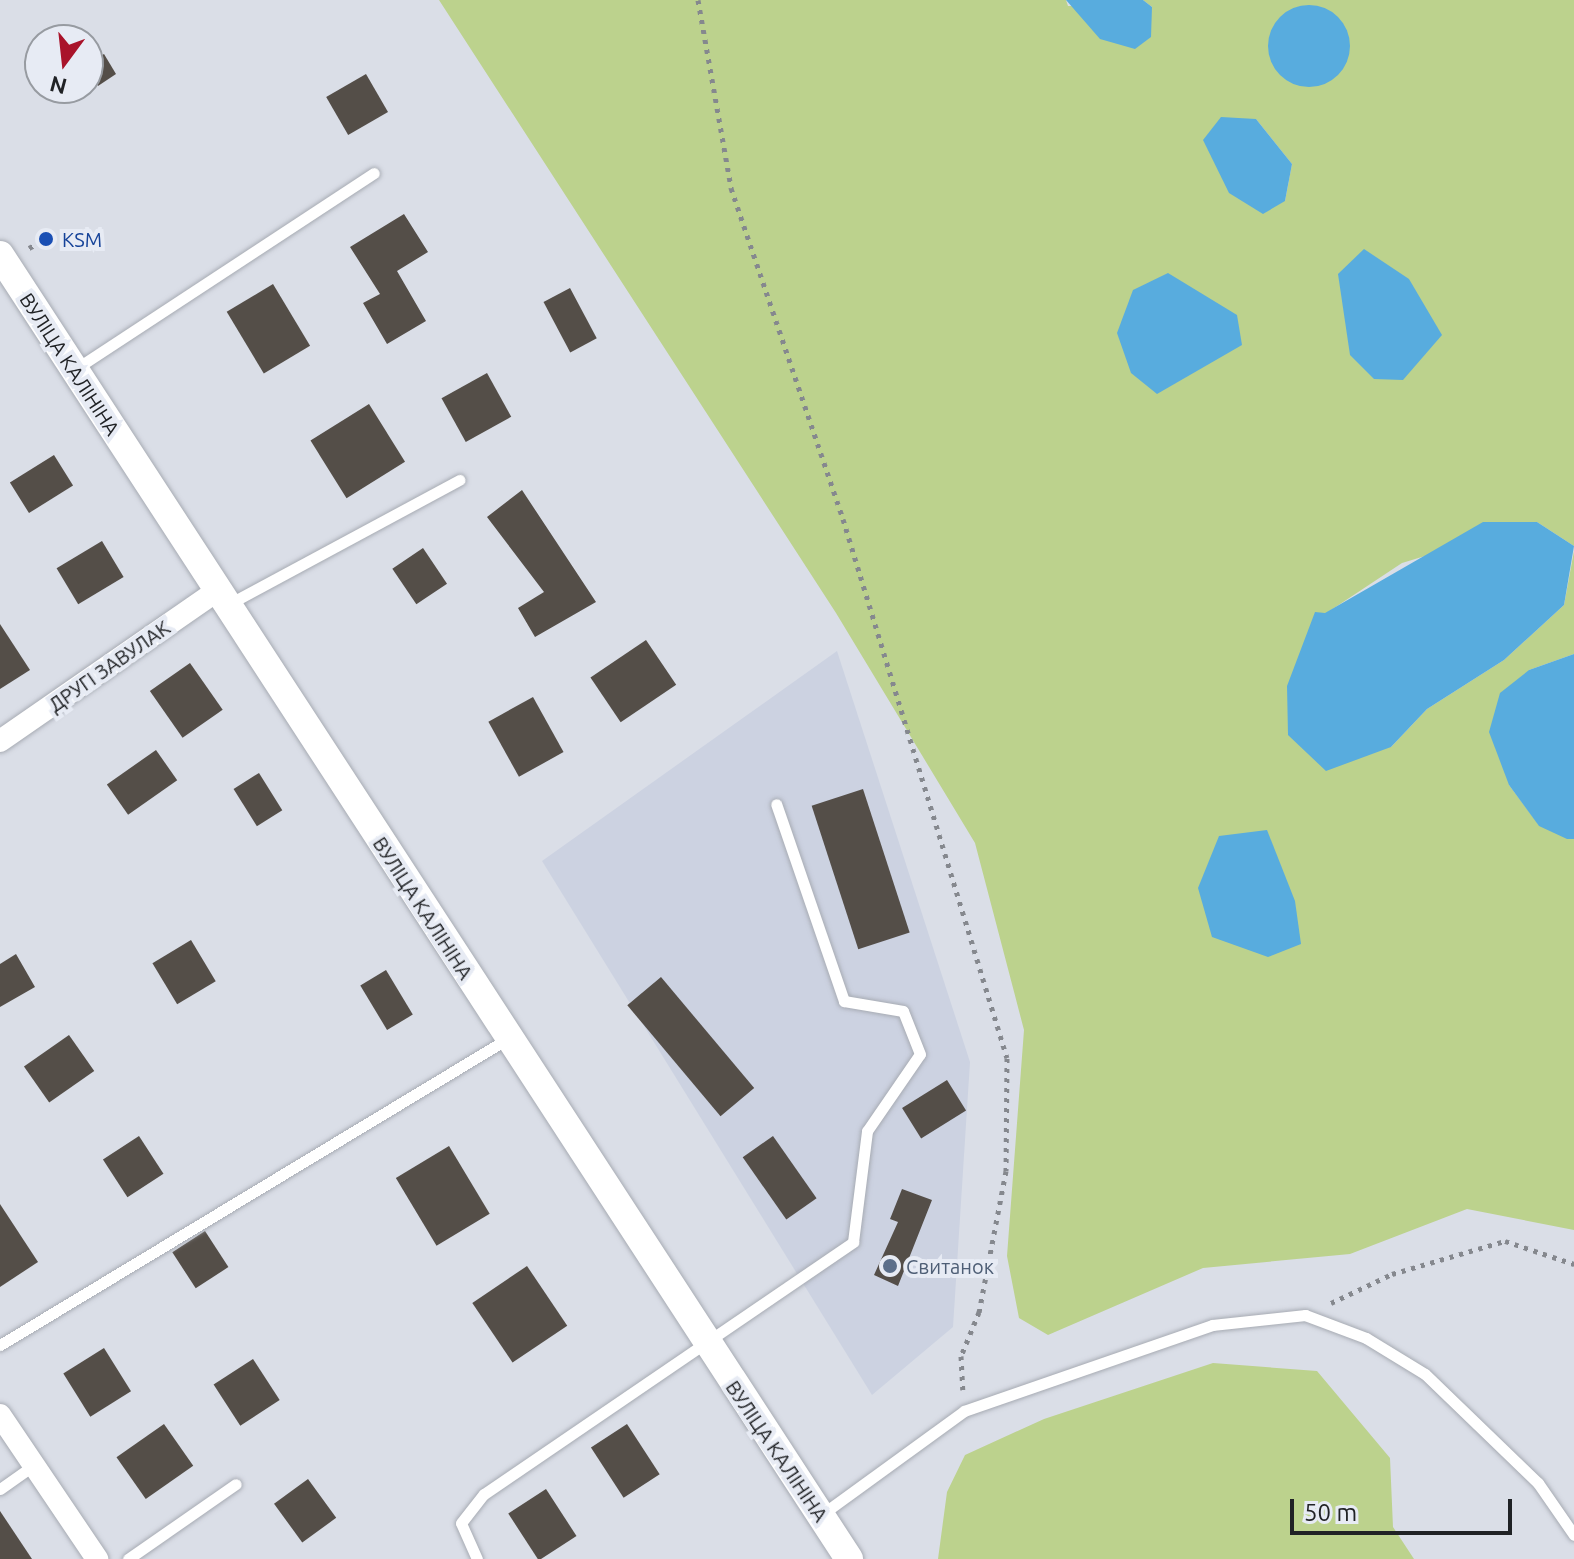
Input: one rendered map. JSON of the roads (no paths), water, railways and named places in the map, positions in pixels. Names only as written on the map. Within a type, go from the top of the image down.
[{"type":"street","name":"ВУЛІЦА КАЛІНІНА","points":[[0,255],[849,1559]]},
{"type":"street","name":"ДРУГІ ЗАВУЛАК","points":[[0,741],[222,598]]},
{"type":"street","points":[[0,1415],[97,1559]]},
{"type":"lane","points":[[74,370],[374,173]]},
{"type":"lane","points":[[222,598],[459,480]]},
{"type":"lane","points":[[477,1559],[461,1537],[468,1508],[705,1341],[853,1242],[867,1131],[920,1054],[903,1011],[844,1001],[776,804]]},
{"type":"lane","points":[[0,1345],[508,1038]]},
{"type":"lane","points":[[821,1515],[964,1411],[1212,1325],[1305,1315],[1366,1338],[1425,1374],[1538,1483],[1574,1535]]},
{"type":"lane","points":[[0,1489],[34,1465]]},
{"type":"lane","points":[[128,1559],[236,1484]]},
{"type":"water","points":[[1066,0],[1143,0],[1152,7],[1151,37],[1135,49],[1100,39]]},
{"type":"water","points":[[1309,5],[1325,9],[1338,17],[1346,30],[1350,46],[1346,62],[1338,75],[1325,83],[1309,87],[1293,83],[1280,75],[1272,62],[1268,46],[1272,30],[1280,17],[1293,9]]},
{"type":"water","points":[[1221,117],[1256,119],[1292,164],[1285,201],[1263,214],[1229,193],[1203,140]]},
{"type":"water","points":[[1364,249],[1409,279],[1442,335],[1403,380],[1374,379],[1350,355],[1338,274]]},
{"type":"water","points":[[1168,273],[1237,315],[1242,345],[1157,394],[1131,373],[1117,333],[1133,290]]},
{"type":"water","points":[[1483,522],[1537,522],[1574,546],[1564,605],[1504,660],[1427,709],[1391,747],[1326,771],[1288,735],[1287,686],[1315,612],[1325,613]]},
{"type":"water","points":[[1574,654],[1574,839],[1567,839],[1539,826],[1509,785],[1489,732],[1500,693],[1529,670]]},
{"type":"water","points":[[1267,830],[1295,901],[1301,944],[1268,957],[1212,937],[1198,888],[1219,836]]},
{"type":"place","name":"KSM","points":[[46,239]]},
{"type":"place","name":"Свитанок","points":[[890,1266]]}]
